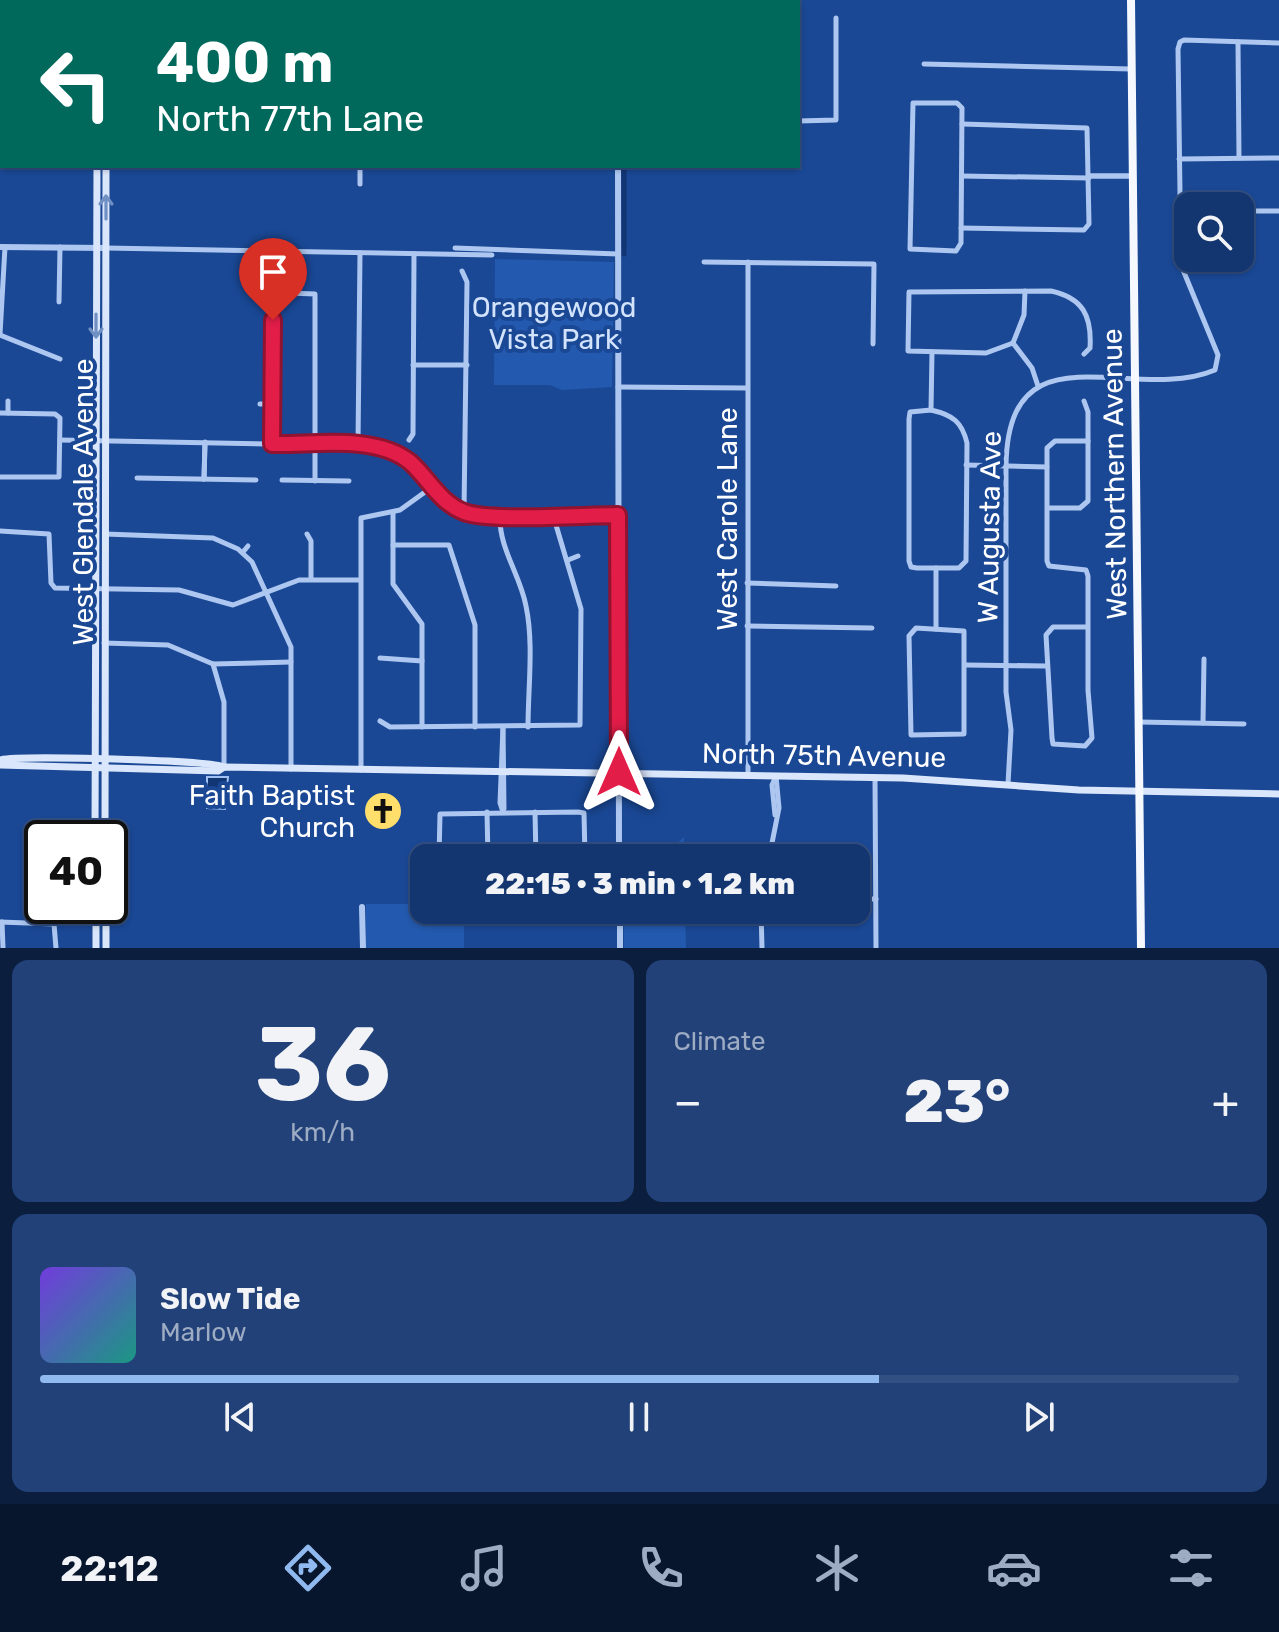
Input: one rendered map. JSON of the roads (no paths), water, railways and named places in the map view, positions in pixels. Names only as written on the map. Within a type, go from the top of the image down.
[{"type":"main road","name":"West Northern Avenue","points":[[1131,0],[1141,948]]},
{"type":"main road","name":"West Glendale Avenue","points":[[97,168],[95,643],[104,820]]},
{"type":"main road","name":"West Glendale Avenue","points":[[96,820],[105,643],[106,168]]},
{"type":"main road","name":"North 75th Avenue","points":[[0,762],[218,771],[224,767],[875,777],[1140,792],[1279,794]]},
{"type":"main road","points":[[96,924],[96,948]]},
{"type":"main road","points":[[106,924],[106,948]]},
{"type":"street","points":[[800,121],[836,120],[836,18]]},
{"type":"street","points":[[1179,192],[1180,42],[1279,43]]},
{"type":"street","points":[[1238,42],[1239,158]]},
{"type":"street","points":[[924,64],[1131,69]]},
{"type":"street","points":[[913,103],[961,104],[961,228],[960,248],[910,249],[913,103]]},
{"type":"street","points":[[961,228],[1088,228],[1089,177],[1087,128],[962,124]]},
{"type":"street","points":[[1179,159],[1279,158]]},
{"type":"street","points":[[360,168],[360,184]]},
{"type":"street","points":[[618,168],[619,844]]},
{"type":"street","points":[[962,176],[1132,176]]},
{"type":"street","points":[[1254,211],[1279,211]]},
{"type":"street","points":[[60,359],[0,335],[2,247],[492,255]]},
{"type":"street","points":[[59,302],[60,247]]},
{"type":"street","points":[[455,248],[618,254]]},
{"type":"street","points":[[272,444],[274,252]]},
{"type":"street","points":[[358,445],[360,253]]},
{"type":"street","points":[[409,440],[413,434],[414,254]]},
{"type":"street","points":[[704,262],[874,264],[873,344]]},
{"type":"street","name":"West Carole Lane","points":[[748,262],[748,775]]},
{"type":"street","points":[[462,271],[467,282],[464,512]]},
{"type":"street","points":[[1013,343],[1032,368],[1038,386],[1069,378],[1196,377],[1215,370],[1219,364],[1183,272]]},
{"type":"street","points":[[1025,291],[1024,315],[1013,343],[986,353],[908,351],[909,292],[1025,291],[1051,291],[1078,301],[1088,314],[1090,348],[1084,354]]},
{"type":"street","points":[[262,292],[315,294],[315,481]]},
{"type":"street","points":[[931,410],[932,352]]},
{"type":"street","points":[[413,365],[467,365]]},
{"type":"street","name":"W Augusta Ave","points":[[1008,784],[1011,730],[1006,666],[1007,435],[1012,415],[1025,396],[1038,386]]},
{"type":"street","points":[[618,387],[747,388]]},
{"type":"street","points":[[8,401],[8,413]]},
{"type":"street","points":[[1048,508],[1086,506],[1088,412],[1084,401]]},
{"type":"street","points":[[260,404],[272,404]]},
{"type":"street","points":[[931,410],[946,413],[963,427],[966,465],[964,566],[911,567],[910,412],[931,410]]},
{"type":"street","points":[[0,413],[59,415],[60,440],[59,477],[0,477]]},
{"type":"street","points":[[60,440],[375,446],[400,455],[448,503],[464,512],[500,516],[618,515]]},
{"type":"street","points":[[1088,441],[1049,442],[1049,566],[1086,570],[1088,627],[1088,690],[1093,715],[1090,744],[1053,744],[1046,666],[1048,629],[1088,627]]},
{"type":"street","points":[[204,479],[205,442]]},
{"type":"street","points":[[966,465],[1047,467]]},
{"type":"street","points":[[137,478],[256,480]]},
{"type":"street","points":[[282,480],[349,481]]},
{"type":"street","points":[[361,770],[361,518],[393,513],[432,487]]},
{"type":"street","points":[[393,513],[393,584],[422,624],[422,727]]},
{"type":"street","points":[[380,721],[390,727],[580,725],[581,609],[568,560],[555,532],[553,515]]},
{"type":"street","points":[[500,516],[503,543],[523,592],[528,616],[528,727]]},
{"type":"street","points":[[0,531],[49,534],[52,587],[179,590],[228,605],[311,579],[360,580]]},
{"type":"street","points":[[105,534],[200,536],[219,540],[243,552],[268,592],[277,623],[291,647],[291,769]]},
{"type":"street","points":[[307,534],[311,541],[311,579]]},
{"type":"street","points":[[393,545],[449,545],[475,625],[475,727]]},
{"type":"street","points":[[243,552],[248,546]]},
{"type":"street","points":[[568,560],[578,556]]},
{"type":"street","points":[[936,568],[936,629]]},
{"type":"street","points":[[747,583],[836,586]]},
{"type":"street","points":[[747,626],[872,628]]},
{"type":"street","points":[[912,630],[964,631],[966,665],[964,734],[911,735],[912,630]]},
{"type":"street","points":[[95,643],[168,645],[213,664],[291,662]]},
{"type":"street","points":[[380,658],[422,661]]},
{"type":"street","points":[[1203,723],[1204,659]]},
{"type":"street","points":[[213,664],[224,702],[224,767]]},
{"type":"street","points":[[966,665],[1046,666]]},
{"type":"street","points":[[1139,722],[1244,724]]},
{"type":"street","points":[[503,727],[503,812]]},
{"type":"street","points":[[771,844],[776,816],[772,809],[776,776]]},
{"type":"street","points":[[875,777],[876,948]]},
{"type":"street","points":[[487,812],[488,844]]},
{"type":"street","points":[[535,812],[536,844]]},
{"type":"street","points":[[439,844],[440,814],[535,812],[584,813],[585,844]]},
{"type":"street","points":[[870,899],[876,899]]},
{"type":"street","points":[[362,907],[363,948]]},
{"type":"street","points":[[3,948],[1,922],[54,924],[56,948]]},
{"type":"street","points":[[620,924],[620,948]]},
{"type":"street","points":[[761,924],[762,948]]},
{"type":"waterway","points":[[624,168],[624,254]]},
{"type":"place","name":"Faith Baptist Church","points":[[383,811]]},
{"type":"park label","name":"Orangewood Vista Park","points":[[554,323]]}]
